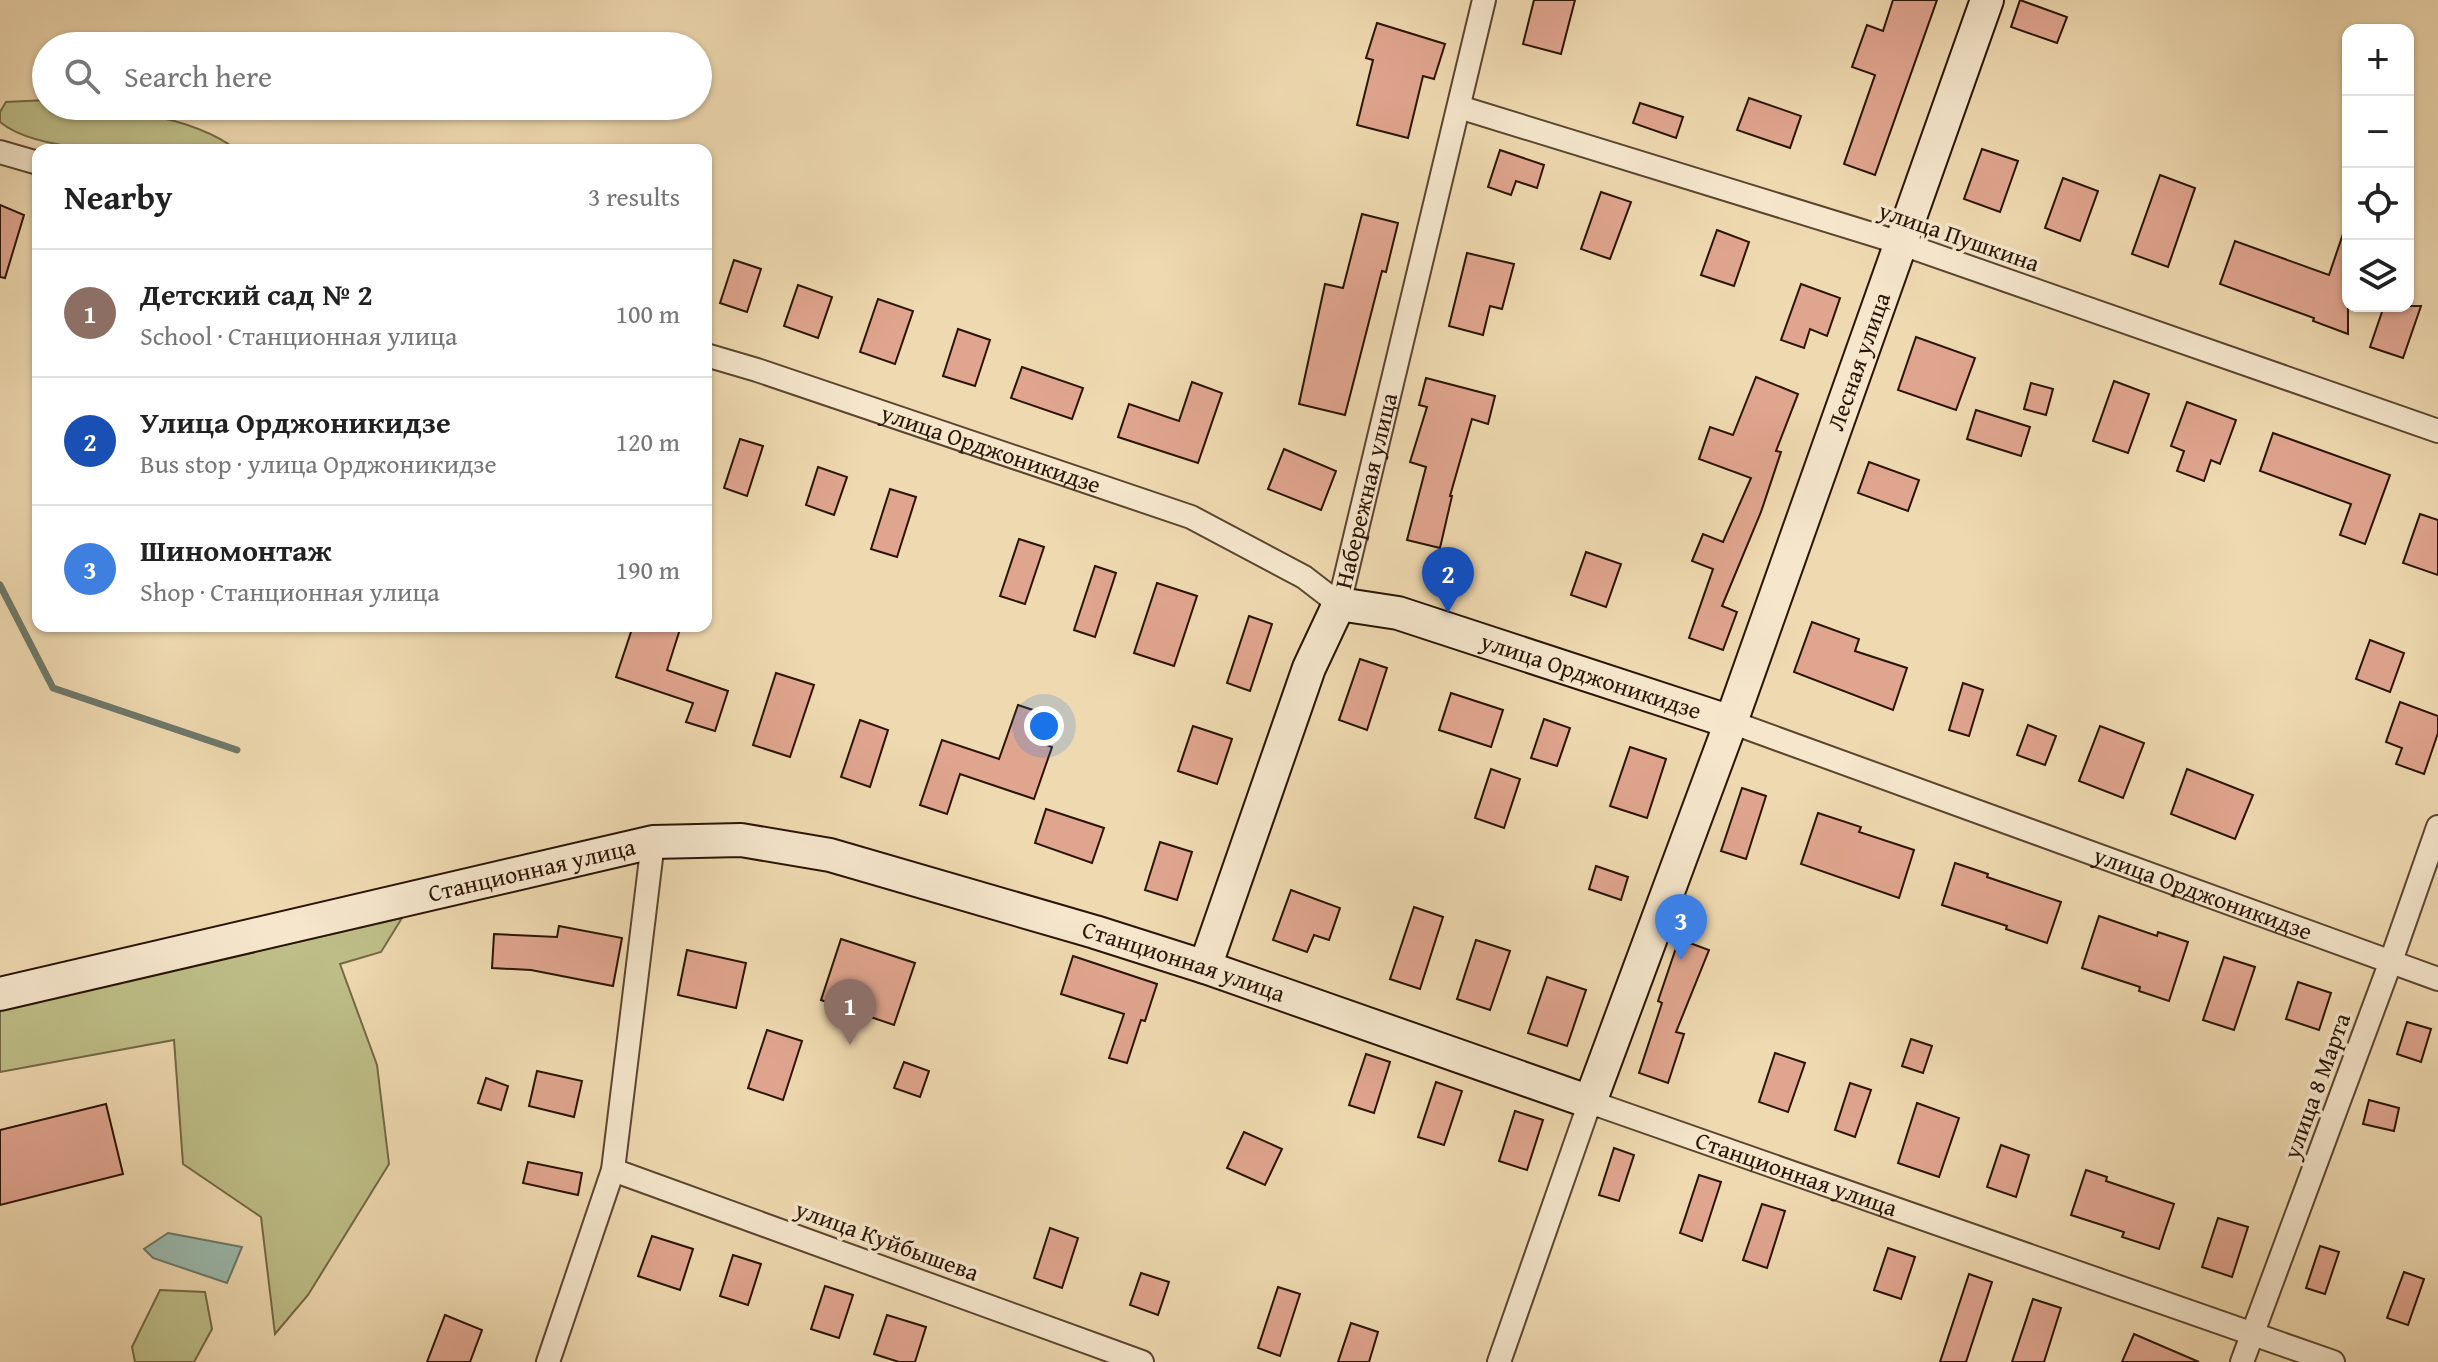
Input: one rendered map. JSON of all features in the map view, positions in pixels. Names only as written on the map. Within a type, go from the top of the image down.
[{"type":"main road","name":"Лесная улица","points":[[1590,1102],[1731,722],[1987,0]]},
{"type":"main road","name":"улица Орджоникидзе","points":[[1339,604],[1398,613],[1731,722]]},
{"type":"main road","name":"Набережная улица","points":[[1205,967],[1309,668],[1339,604]]},
{"type":"main road","name":"Станционная улица","points":[[0,994],[653,842],[741,840],[830,855],[1095,932],[1205,967],[1590,1102]]},
{"type":"street","name":"Набережная улица","points":[[1339,604],[1484,0]]},
{"type":"street","name":"улица Пушкина","points":[[1459,107],[1901,243],[2438,431]]},
{"type":"street","points":[[0,152],[32,161]]},
{"type":"street","name":"улица Орджоникидзе","points":[[712,357],[1191,517],[1304,577],[1339,604]]},
{"type":"street","name":"улица Орджоникидзе","points":[[1731,722],[2438,979]]},
{"type":"street","name":"улица 8 Марта","points":[[2242,1362],[2438,827]]},
{"type":"street","points":[[548,1362],[613,1170],[653,842]]},
{"type":"street","points":[[1499,1362],[1590,1102]]},
{"type":"street","name":"Станционная улица","points":[[1590,1102],[2333,1362]]},
{"type":"street","name":"улица Куйбышева","points":[[613,1170],[1142,1362]]},
{"type":"green space","points":[[32,101],[32,120],[171,120],[196,128],[228,144],[58,144],[21,134],[0,122],[0,112],[6,102]]},
{"type":"green space","points":[[402,918],[381,952],[340,964],[377,1065],[389,1164],[308,1295],[275,1334],[261,1217],[183,1164],[174,1040],[0,1072],[0,1010]]},
{"type":"green space","points":[[160,1290],[205,1292],[212,1329],[194,1362],[135,1362],[132,1347]]},
{"type":"shaded area","points":[[168,1233],[242,1247],[227,1283],[153,1258],[144,1249]]},
{"type":"building","points":[[1534,0],[1575,0],[1561,54],[1523,44]]},
{"type":"building","points":[[1893,0],[1937,0],[1875,175],[1844,164],[1875,75],[1852,67],[1867,25],[1883,31]]},
{"type":"building","points":[[2020,0],[2067,17],[2057,43],[2011,27]]},
{"type":"building","points":[[1377,23],[1445,44],[1434,79],[1423,76],[1408,138],[1357,125],[1373,60],[1366,58]]},
{"type":"building","points":[[1749,98],[1801,116],[1790,148],[1737,130]]},
{"type":"building","points":[[1640,103],[1683,117],[1676,138],[1633,123]]},
{"type":"building","points":[[1982,149],[2018,161],[2000,212],[1964,199]]},
{"type":"building","points":[[1500,150],[1544,165],[1537,188],[1516,181],[1511,195],[1488,187]]},
{"type":"building","points":[[2160,175],[2195,188],[2168,267],[2132,254]]},
{"type":"building","points":[[2063,178],[2098,191],[2080,241],[2045,228]]},
{"type":"building","points":[[1601,192],[1631,202],[1610,259],[1581,249]]},
{"type":"building","points":[[0,205],[24,215],[5,278],[0,277]]},
{"type":"building","points":[[1362,214],[1398,223],[1386,272],[1382,271],[1345,415],[1299,404],[1325,284],[1343,288]]},
{"type":"building","points":[[1717,230],[1749,242],[1734,286],[1701,275]]},
{"type":"building","points":[[2342,237],[2342,312],[2348,312],[2348,334],[2313,321],[2314,318],[2220,284],[2235,241],[2329,275]]},
{"type":"building","points":[[1467,253],[1514,264],[1502,309],[1490,306],[1483,335],[1449,326]]},
{"type":"building","points":[[734,260],[761,269],[747,312],[720,303]]},
{"type":"building","points":[[1801,284],[1840,298],[1827,336],[1810,329],[1804,348],[1781,340]]},
{"type":"building","points":[[798,285],[832,297],[818,338],[784,326]]},
{"type":"building","points":[[878,299],[913,311],[895,364],[860,352]]},
{"type":"building","points":[[2414,306],[2421,306],[2403,358],[2370,347],[2382,312],[2414,312]]},
{"type":"building","points":[[958,329],[990,340],[975,386],[943,376]]},
{"type":"building","points":[[1916,337],[1975,358],[1956,410],[1898,390]]},
{"type":"building","points":[[1022,367],[1083,388],[1072,419],[1011,398]]},
{"type":"building","points":[[1756,377],[1798,394],[1776,451],[1781,452],[1761,512],[1722,606],[1737,612],[1723,650],[1689,638],[1713,569],[1692,561],[1703,534],[1723,542],[1751,478],[1699,459],[1710,427],[1733,435]]},
{"type":"building","points":[[1426,378],[1495,396],[1488,424],[1472,419],[1450,496],[1440,548],[1407,540],[1426,467],[1410,462],[1427,407],[1419,405]]},
{"type":"building","points":[[2114,381],[2149,394],[2128,453],[2093,441]]},
{"type":"building","points":[[1192,382],[1222,393],[1198,463],[1118,437],[1129,404],[1179,421]]},
{"type":"building","points":[[2031,383],[2053,389],[2046,415],[2024,409]]},
{"type":"building","points":[[2187,402],[2236,420],[2220,464],[2211,460],[2204,481],[2177,471],[2184,451],[2171,446]]},
{"type":"building","points":[[1976,410],[2030,427],[2021,456],[1967,439]]},
{"type":"building","points":[[2273,433],[2390,475],[2365,544],[2340,535],[2351,504],[2260,471]]},
{"type":"building","points":[[740,439],[763,446],[747,496],[724,488]]},
{"type":"building","points":[[1284,449],[1336,471],[1321,510],[1268,489]]},
{"type":"building","points":[[1869,462],[1919,480],[1908,511],[1858,493]]},
{"type":"building","points":[[818,467],[847,477],[834,515],[806,505]]},
{"type":"building","points":[[890,489],[916,497],[897,557],[871,549]]},
{"type":"building","points":[[2420,514],[2438,520],[2438,575],[2403,563]]},
{"type":"building","points":[[1019,539],[1044,547],[1025,604],[1000,596]]},
{"type":"building","points":[[1586,552],[1621,564],[1606,607],[1571,595]]},
{"type":"building","points":[[1095,566],[1116,573],[1095,637],[1074,630]]},
{"type":"building","points":[[1157,583],[1197,596],[1174,666],[1134,653]]},
{"type":"building","points":[[1249,616],[1272,624],[1250,691],[1227,683]]},
{"type":"building","points":[[1812,622],[1859,639],[1855,651],[1907,668],[1893,710],[1794,672]]},
{"type":"building","points":[[631,632],[679,632],[667,670],[728,691],[715,731],[686,722],[693,703],[616,677]]},
{"type":"building","points":[[2370,640],[2404,653],[2390,692],[2356,679]]},
{"type":"building","points":[[1360,659],[1387,668],[1367,730],[1339,720]]},
{"type":"building","points":[[776,673],[814,685],[790,757],[753,745]]},
{"type":"building","points":[[1963,683],[1983,690],[1969,736],[1949,730]]},
{"type":"building","points":[[1451,693],[1503,710],[1491,747],[1439,730]]},
{"type":"building","points":[[2400,702],[2438,716],[2438,733],[2424,774],[2396,764],[2402,748],[2386,742]]},
{"type":"building","points":[[1018,705],[1042,713],[1033,740],[1052,747],[1034,799],[960,774],[947,814],[920,805],[942,740],[999,759]]},
{"type":"building","points":[[1544,719],[1570,728],[1557,766],[1531,758]]},
{"type":"building","points":[[860,720],[888,730],[870,787],[841,777]]},
{"type":"building","points":[[2028,725],[2056,736],[2045,765],[2017,755]]},
{"type":"building","points":[[1193,726],[1232,739],[1217,784],[1178,771]]},
{"type":"building","points":[[2100,726],[2144,743],[2123,798],[2079,781]]},
{"type":"building","points":[[1630,747],[1666,759],[1647,818],[1610,806]]},
{"type":"building","points":[[1491,769],[1520,779],[1504,828],[1475,818]]},
{"type":"building","points":[[2187,769],[2253,795],[2235,839],[2171,814]]},
{"type":"building","points":[[1742,788],[1766,796],[1746,859],[1721,851]]},
{"type":"building","points":[[1046,809],[1104,828],[1092,863],[1035,843]]},
{"type":"building","points":[[1818,813],[1861,827],[1859,832],[1914,850],[1899,898],[1801,864]]},
{"type":"building","points":[[1160,842],[1192,852],[1177,900],[1145,890]]},
{"type":"building","points":[[1955,863],[2061,902],[2047,943],[1942,905]]},
{"type":"building","points":[[1596,866],[1628,877],[1621,900],[1589,889]]},
{"type":"building","points":[[1291,890],[1340,908],[1329,940],[1314,935],[1307,952],[1273,940]]},
{"type":"building","points":[[1414,907],[1443,917],[1420,989],[1390,979]]},
{"type":"building","points":[[2099,916],[2157,936],[2158,932],[2188,942],[2169,1001],[2139,991],[2140,987],[2082,968]]},
{"type":"building","points":[[559,926],[622,938],[613,986],[531,970],[492,968],[494,934],[557,937]]},
{"type":"building","points":[[841,939],[915,963],[894,1025],[821,1000]]},
{"type":"building","points":[[1679,939],[1709,950],[1676,1032],[1684,1034],[1668,1083],[1639,1073]]},
{"type":"building","points":[[1476,940],[1510,951],[1490,1010],[1457,999]]},
{"type":"building","points":[[687,950],[746,963],[736,1008],[678,995]]},
{"type":"building","points":[[1073,956],[1157,984],[1127,1063],[1109,1058],[1124,1014],[1061,994]]},
{"type":"building","points":[[2224,957],[2255,967],[2234,1030],[2203,1020]]},
{"type":"building","points":[[1547,977],[1586,990],[1567,1046],[1528,1033]]},
{"type":"building","points":[[2298,982],[2331,993],[2319,1030],[2286,1019]]},
{"type":"building","points":[[2407,1022],[2431,1029],[2421,1062],[2397,1054]]},
{"type":"building","points":[[767,1030],[802,1041],[783,1100],[748,1088]]},
{"type":"building","points":[[1911,1039],[1932,1046],[1923,1073],[1902,1066]]},
{"type":"building","points":[[1775,1053],[1805,1063],[1788,1112],[1759,1102]]},
{"type":"building","points":[[1366,1054],[1390,1062],[1374,1113],[1349,1105]]},
{"type":"building","points":[[904,1062],[929,1071],[920,1097],[894,1088]]},
{"type":"building","points":[[537,1071],[582,1081],[574,1117],[529,1106]]},
{"type":"building","points":[[486,1078],[508,1086],[501,1110],[478,1103]]},
{"type":"building","points":[[1436,1082],[1462,1091],[1444,1145],[1418,1137]]},
{"type":"building","points":[[1850,1083],[1871,1090],[1855,1137],[1835,1130]]},
{"type":"building","points":[[2369,1100],[2399,1108],[2394,1131],[2363,1124]]},
{"type":"building","points":[[1917,1103],[1959,1118],[1939,1177],[1898,1163]]},
{"type":"building","points":[[106,1104],[123,1174],[0,1205],[0,1130]]},
{"type":"building","points":[[1515,1111],[1543,1120],[1527,1170],[1499,1161]]},
{"type":"building","points":[[1244,1132],[1282,1149],[1265,1185],[1227,1168]]},
{"type":"building","points":[[2001,1145],[2029,1155],[2016,1197],[1987,1187]]},
{"type":"building","points":[[1614,1148],[1634,1155],[1619,1201],[1599,1195]]},
{"type":"building","points":[[528,1162],[582,1173],[578,1195],[523,1183]]},
{"type":"building","points":[[2086,1170],[2107,1177],[2106,1181],[2174,1204],[2159,1249],[2122,1237],[2124,1232],[2071,1215]]},
{"type":"building","points":[[1699,1175],[1721,1182],[1702,1241],[1680,1233]]},
{"type":"building","points":[[1762,1204],[1785,1211],[1767,1268],[1743,1260]]},
{"type":"building","points":[[2218,1218],[2248,1227],[2232,1277],[2202,1267]]},
{"type":"building","points":[[1050,1228],[1078,1238],[1062,1288],[1034,1278]]},
{"type":"building","points":[[652,1236],[693,1249],[680,1290],[638,1276]]},
{"type":"building","points":[[2320,1246],[2339,1252],[2325,1294],[2306,1288]]},
{"type":"building","points":[[1888,1248],[1915,1257],[1901,1299],[1874,1290]]},
{"type":"building","points":[[733,1255],[761,1264],[748,1305],[720,1296]]},
{"type":"building","points":[[2404,1272],[2424,1279],[2408,1325],[2387,1318]]},
{"type":"building","points":[[1141,1273],[1169,1282],[1158,1315],[1130,1305]]},
{"type":"building","points":[[1969,1274],[1992,1282],[1966,1362],[1940,1362]]},
{"type":"building","points":[[825,1286],[853,1295],[839,1338],[811,1329]]},
{"type":"building","points":[[1278,1287],[1300,1294],[1280,1356],[1258,1348]]},
{"type":"building","points":[[2033,1299],[2061,1308],[2044,1362],[2012,1362]]},
{"type":"building","points":[[445,1315],[482,1330],[470,1362],[427,1362]]},
{"type":"building","points":[[887,1315],[926,1327],[915,1362],[899,1362],[874,1354]]},
{"type":"building","points":[[1351,1323],[1378,1332],[1369,1362],[1338,1362]]},
{"type":"building","points":[[2134,1334],[2199,1362],[2122,1362]]},
{"type":"waterway","points":[[0,585],[53,688],[237,750]]},
{"type":"place","name":"Улица Орджоникидзе","points":[[1448,613]]},
{"type":"place","name":"Шиномонтаж","points":[[1681,960]]},
{"type":"place","name":"Детский сад № 2","points":[[850,1045]]}]
